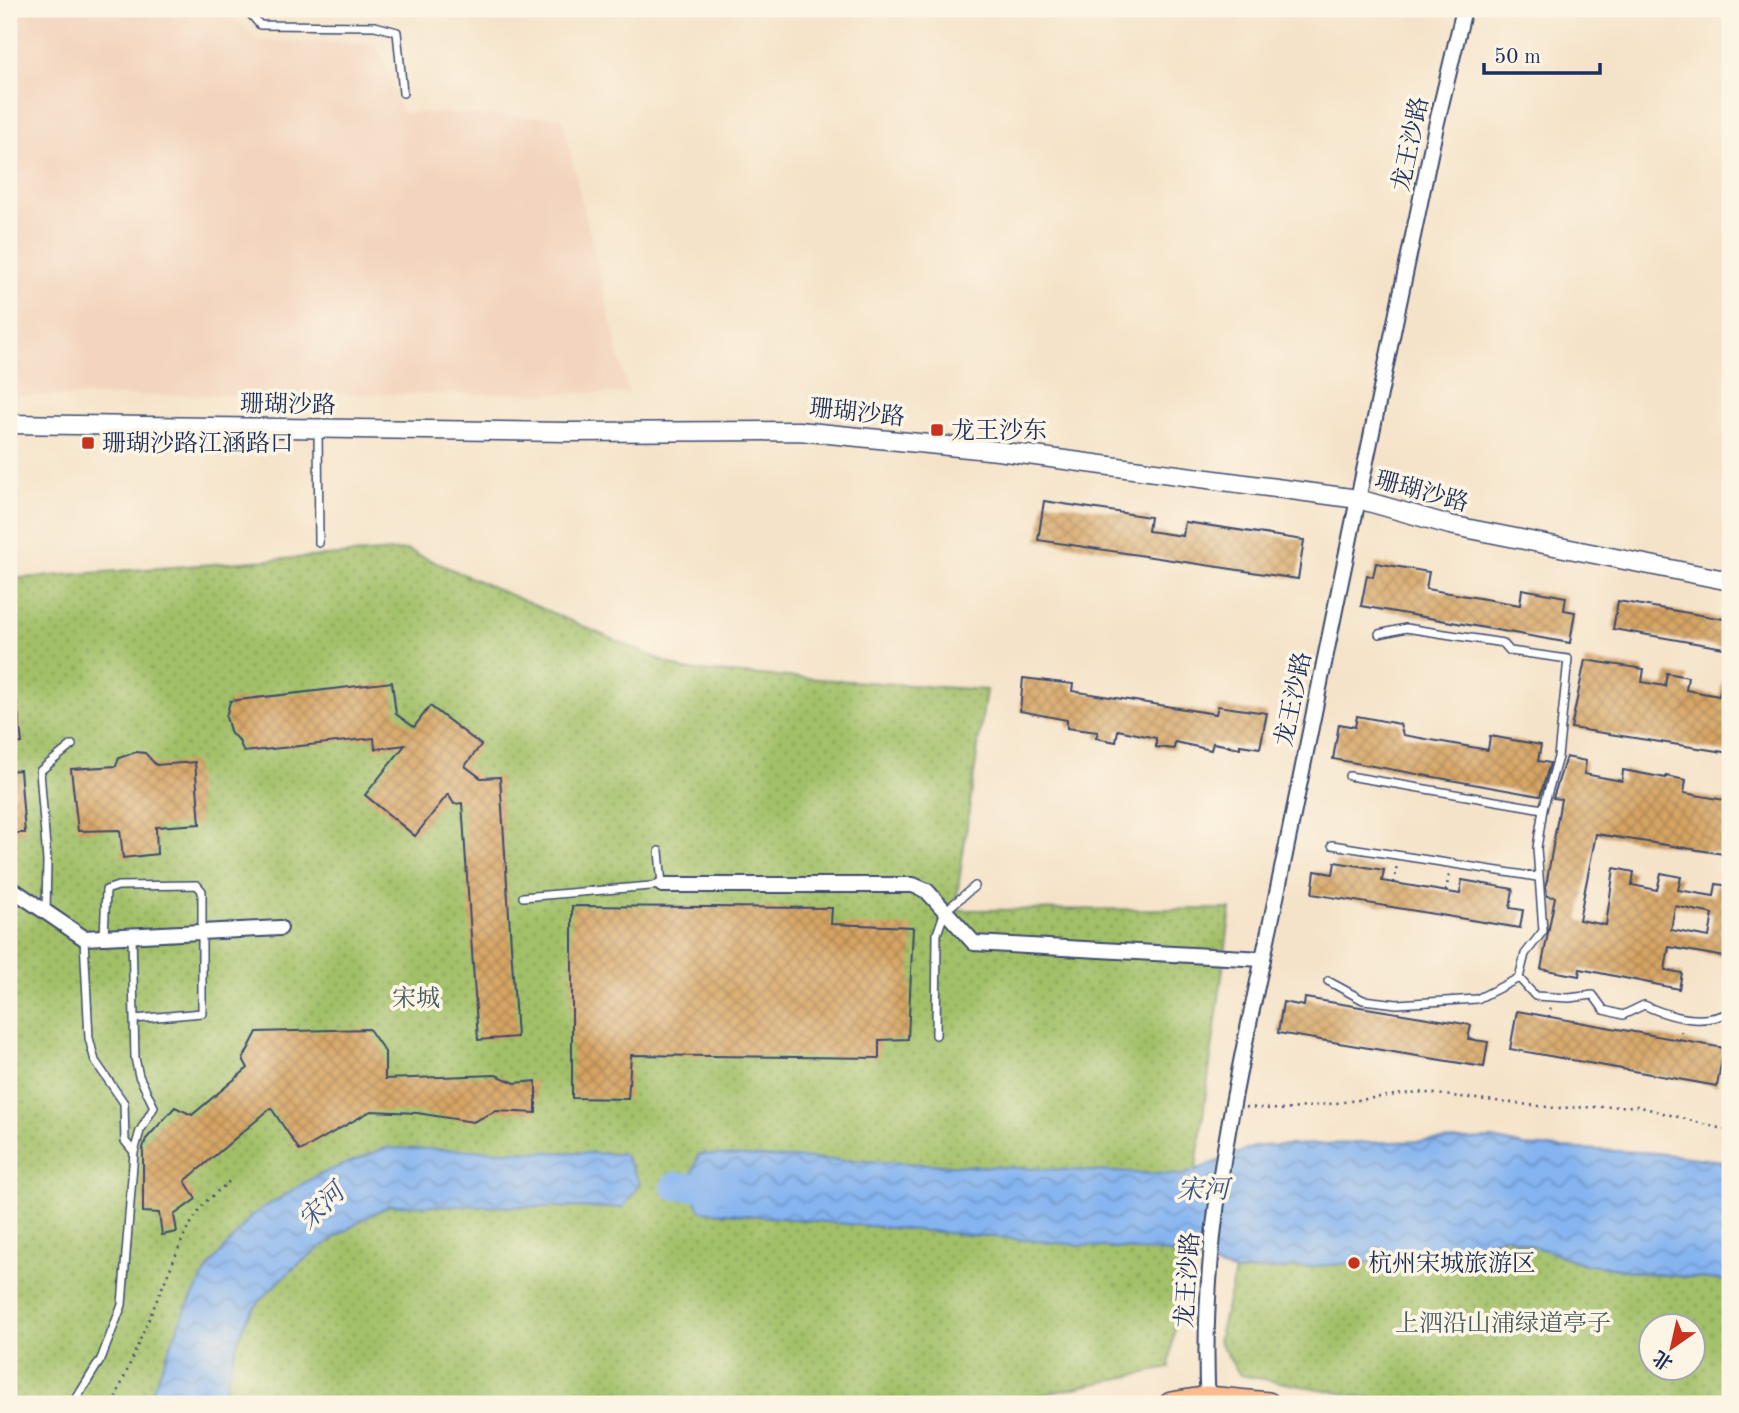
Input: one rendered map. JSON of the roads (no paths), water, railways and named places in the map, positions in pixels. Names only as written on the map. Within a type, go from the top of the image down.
[{"type":"main road","points":[[1171,1404],[1208,1401],[1268,1404]]},
{"type":"street","name":"龙王沙路","points":[[1208,1401],[1205,1329],[1208,1273],[1232,1105],[1357,499],[1464,9]]},
{"type":"street","name":"珊瑚沙路","points":[[9,424],[318,429],[799,430],[998,451],[1357,499],[1450,525],[1730,581]]},
{"type":"street","points":[[662,886],[913,885],[927,891],[974,943],[1263,959]]},
{"type":"street","points":[[9,887],[84,938],[280,928]]},
{"type":"lane","points":[[246,9],[260,25],[374,26],[397,32],[403,93]]},
{"type":"lane","points":[[318,429],[319,543]]},
{"type":"lane","points":[[1328,981],[1363,1000],[1397,1004],[1477,999],[1519,978],[1525,954],[1543,931],[1537,877],[1543,809],[1558,757],[1568,659],[1510,651],[1503,643],[1483,639],[1469,640],[1406,628],[1379,634]]},
{"type":"lane","points":[[46,914],[47,860],[40,771],[72,745]]},
{"type":"lane","points":[[1349,776],[1543,809]]},
{"type":"lane","points":[[1332,845],[1537,877]]},
{"type":"lane","points":[[523,897],[662,886],[659,851]]},
{"type":"lane","points":[[104,937],[106,890],[118,886],[197,885],[202,891],[202,1013],[135,1019]]},
{"type":"lane","points":[[936,1035],[937,934],[945,911],[975,886]]},
{"type":"lane","points":[[73,1404],[101,1359],[122,1305],[134,1152],[140,1131],[154,1107],[139,1076],[132,935]]},
{"type":"lane","points":[[84,938],[89,1038],[95,1060],[124,1103],[125,1141],[134,1152]]},
{"type":"lane","points":[[1519,978],[1535,996],[1569,998],[1593,995],[1604,1010],[1623,1015],[1643,1005],[1665,1014],[1696,1019],[1719,1018],[1730,1012]]},
{"type":"water","points":[[1493,1139],[1524,1146],[1655,1153],[1730,1162],[1730,1281],[1585,1264],[1504,1236],[1451,1256],[1235,1272],[1181,1254],[701,1211],[688,1186],[699,1154],[1183,1175],[1256,1146]]},
{"type":"water","points":[[385,1148],[624,1154],[640,1183],[623,1208],[390,1205],[317,1250],[283,1278],[254,1308],[238,1341],[221,1404],[147,1404],[185,1310],[209,1267],[252,1215],[316,1176]]},
{"type":"waterway","name":"宋河","points":[[675,1186],[727,1188]]},
{"type":"place","name":"龙王沙东","points":[[937,430]]},
{"type":"place","name":"珊瑚沙路江涵路口","points":[[88,443]]},
{"type":"place","name":"杭州宋城旅游区","points":[[1354,1263]]},
{"type":"park label","name":"宋城","points":[[416,998]]},
{"type":"park label","name":"上泗沿山浦绿道亭子","points":[[1503,1323]]}]
